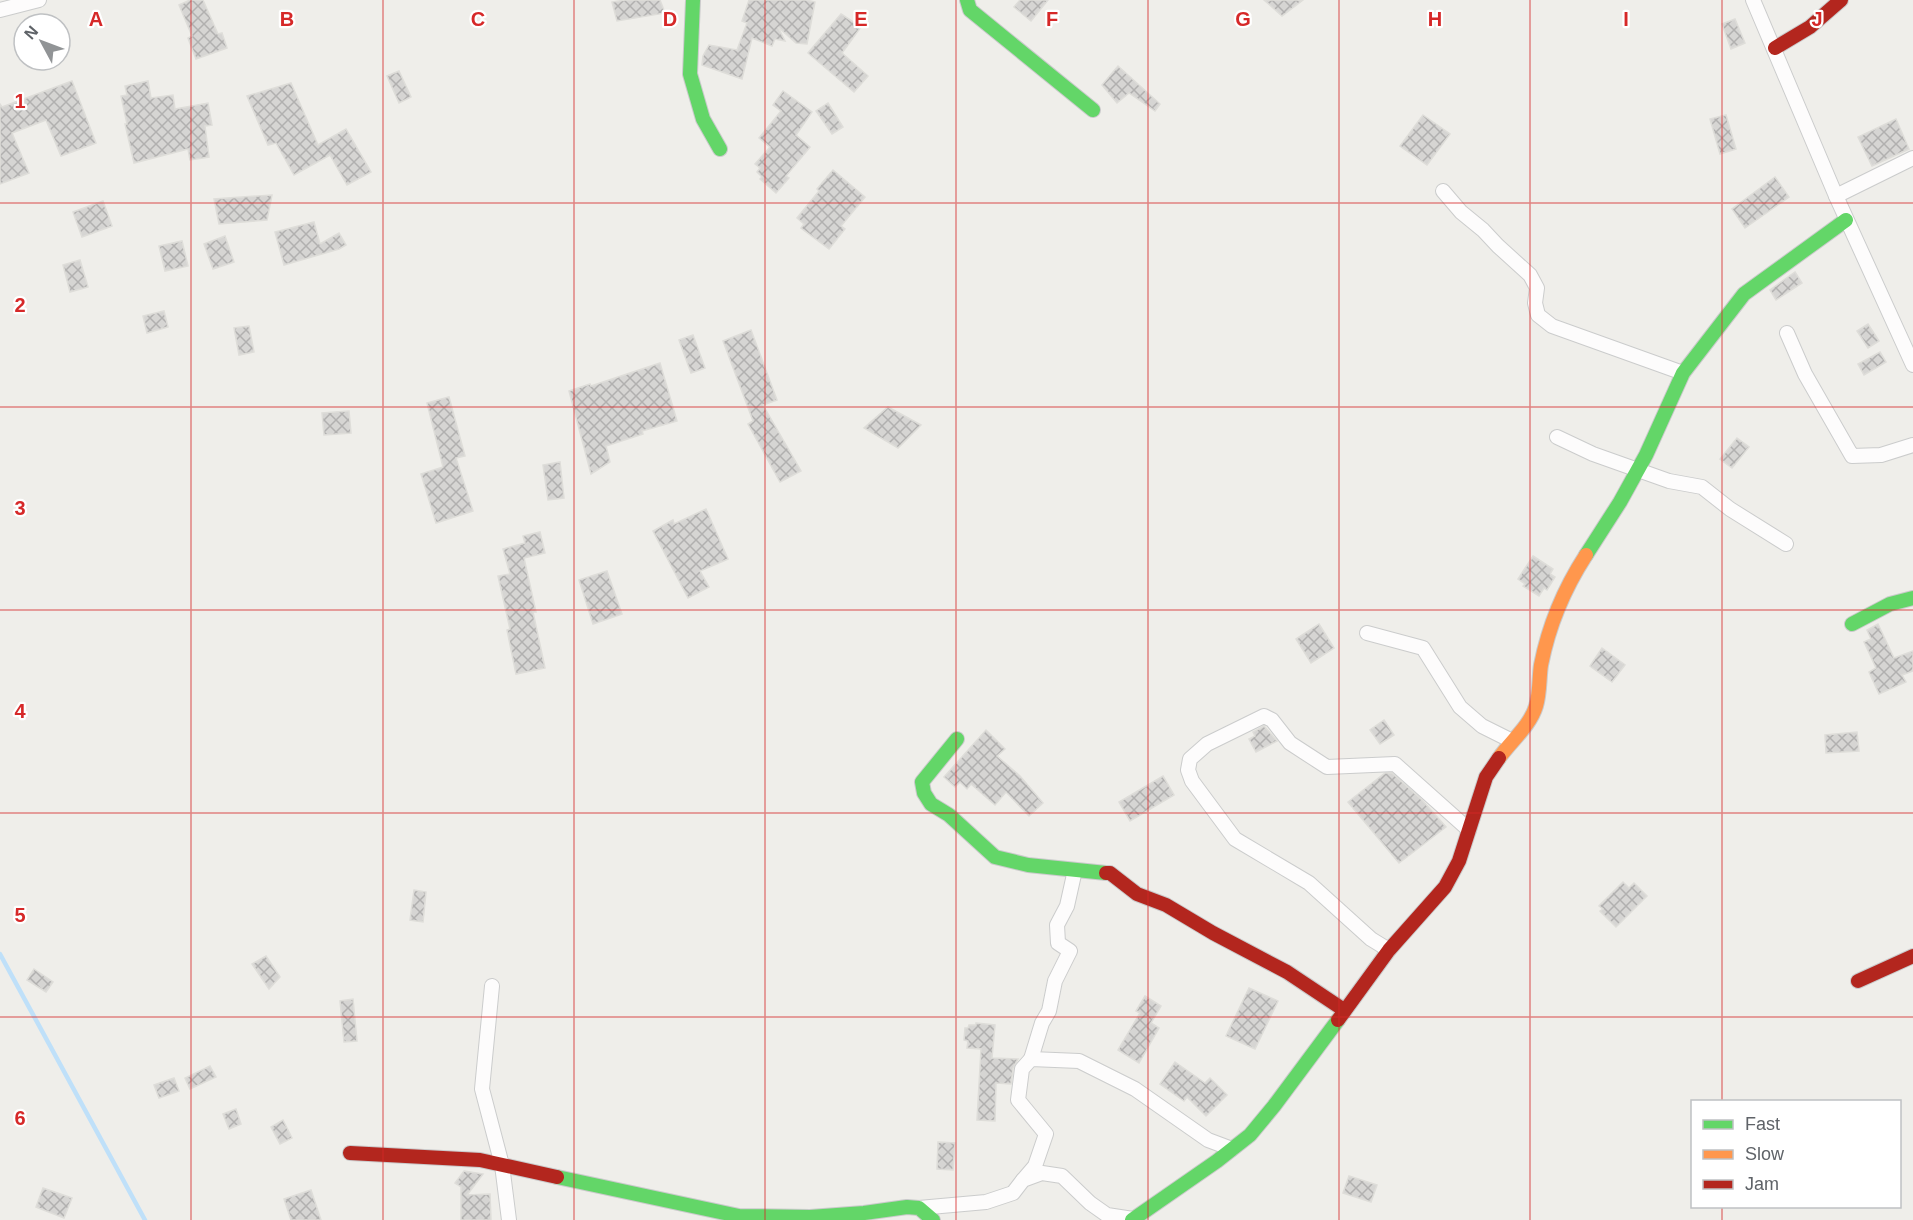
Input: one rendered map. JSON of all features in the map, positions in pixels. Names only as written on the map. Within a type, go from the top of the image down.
[{"type":"street","points":[[0,10],[39,0]]},
{"type":"street","points":[[693,0],[690,74],[703,118],[720,149]]},
{"type":"street","points":[[967,0],[970,10],[1093,110]]},
{"type":"street","points":[[1754,0],[1846,220],[1913,365]]},
{"type":"street","points":[[1774,48],[1826,16],[1841,0]]},
{"type":"street","points":[[1836,196],[1913,158]]},
{"type":"street","points":[[1443,191],[1461,212],[1484,230],[1498,246],[1530,274],[1537,288],[1535,303],[1538,315],[1552,326],[1683,373]]},
{"type":"street","points":[[1023,1180],[1042,1173],[1062,1176],[1090,1203],[1107,1215],[1132,1220],[1250,1135],[1389,950],[1445,886],[1458,861],[1486,777],[1524,728],[1536,706],[1541,665],[1552,620],[1570,580],[1620,502],[1683,373],[1744,294],[1846,220]]},
{"type":"street","points":[[1786,333],[1805,374],[1852,456],[1881,455],[1913,445]]},
{"type":"street","points":[[1557,437],[1593,454],[1637,470],[1669,481],[1702,487],[1786,544]]},
{"type":"street","points":[[1852,624],[1890,604],[1913,598]]},
{"type":"street","points":[[1367,633],[1423,648],[1460,706],[1482,726],[1512,741]]},
{"type":"street","points":[[1389,950],[1371,939],[1309,884],[1235,839],[1192,781],[1188,770],[1190,759],[1207,744],[1264,716],[1272,720],[1290,743],[1327,767],[1395,764],[1469,830]]},
{"type":"street","points":[[957,740],[922,782],[924,793],[931,804],[949,815],[995,857],[1028,865],[1110,873],[1137,894],[1166,905],[1287,972],[1344,1010]]},
{"type":"street","points":[[350,1153],[480,1160],[739,1215],[810,1217],[864,1213],[907,1207],[986,1202],[1013,1193],[1035,1166],[1046,1134],[1017,1100],[1022,1069],[1031,1059],[1041,1023],[1049,1011],[1055,981],[1070,951],[1058,943],[1057,925],[1067,906],[1075,870]]},
{"type":"street","points":[[1858,981],[1913,956]]},
{"type":"street","points":[[492,986],[482,1089],[502,1165],[509,1220]]},
{"type":"street","points":[[1031,1059],[1078,1061],[1135,1089],[1208,1140],[1232,1149]]},
{"type":"street","points":[[919,1208],[933,1220]]},
{"type":"building","points":[[190,0],[203,0],[218,34],[222,33],[227,48],[196,59],[188,38],[192,36],[179,5]]},
{"type":"building","points":[[660,0],[665,13],[617,21],[612,2]]},
{"type":"building","points":[[749,0],[815,2],[807,44],[796,43],[778,27],[785,41],[775,39],[772,46],[752,38],[742,79],[702,65],[703,56],[709,45],[737,50],[747,23],[742,21]]},
{"type":"building","points":[[1020,0],[1048,0],[1031,21],[1014,7]]},
{"type":"building","points":[[1264,0],[1303,0],[1282,16]]},
{"type":"building","points":[[841,14],[861,27],[842,53],[868,76],[854,92],[808,53]]},
{"type":"building","points":[[1735,19],[1745,43],[1731,49],[1722,24]]},
{"type":"building","points":[[1118,66],[1160,104],[1155,111],[1129,93],[1117,103],[1102,85]]},
{"type":"building","points":[[399,71],[411,97],[399,103],[387,76]]},
{"type":"building","points":[[72,81],[96,143],[61,156],[46,120],[12,133],[29,173],[0,184],[0,104],[2,107]]},
{"type":"building","points":[[148,81],[151,98],[173,95],[175,109],[208,103],[212,125],[205,126],[209,157],[190,160],[188,149],[134,163],[121,96],[127,95],[125,86]]},
{"type":"building","points":[[291,83],[318,145],[346,129],[371,172],[347,185],[330,155],[294,175],[276,143],[268,145],[247,96]]},
{"type":"building","points":[[783,91],[812,112],[796,135],[810,147],[786,176],[789,178],[776,193],[760,179],[762,177],[757,172],[760,168],[755,164],[770,147],[759,138],[781,111],[773,105]]},
{"type":"building","points":[[828,103],[843,127],[832,134],[816,111]]},
{"type":"building","points":[[1423,115],[1450,134],[1427,165],[1400,146]]},
{"type":"building","points":[[1726,115],[1736,149],[1720,154],[1710,119]]},
{"type":"building","points":[[1896,119],[1909,149],[1872,166],[1858,137]]},
{"type":"building","points":[[833,170],[865,197],[841,226],[845,229],[829,249],[801,228],[804,224],[797,218]]},
{"type":"building","points":[[1775,177],[1789,197],[1745,228],[1732,209]]},
{"type":"building","points":[[272,195],[267,220],[219,224],[214,199]]},
{"type":"building","points":[[103,201],[112,226],[82,237],[73,212]]},
{"type":"building","points":[[314,222],[320,244],[339,233],[346,245],[284,265],[275,232]]},
{"type":"building","points":[[225,236],[234,262],[213,269],[204,244]]},
{"type":"building","points":[[182,241],[188,266],[165,271],[159,246]]},
{"type":"building","points":[[80,260],[88,287],[70,292],[63,265]]},
{"type":"building","points":[[1795,272],[1802,283],[1776,300],[1770,290]]},
{"type":"building","points":[[164,311],[168,327],[147,333],[143,316]]},
{"type":"building","points":[[1868,324],[1879,341],[1868,348],[1857,331]]},
{"type":"building","points":[[249,326],[254,352],[239,355],[234,328]]},
{"type":"building","points":[[751,330],[777,400],[763,405],[801,471],[780,482],[748,424],[753,421],[723,341]]},
{"type":"building","points":[[693,335],[705,368],[691,373],[679,340]]},
{"type":"building","points":[[1880,352],[1886,362],[1864,375],[1858,364]]},
{"type":"building","points":[[660,363],[677,421],[642,431],[643,434],[606,446],[610,462],[591,474],[569,391]]},
{"type":"building","points":[[449,397],[465,456],[456,458],[473,511],[436,523],[421,474],[443,467],[427,403]]},
{"type":"building","points":[[888,407],[921,425],[898,448],[864,428]]},
{"type":"building","points":[[349,411],[351,433],[324,435],[322,413]]},
{"type":"building","points":[[1737,438],[1749,447],[1732,468],[1720,459]]},
{"type":"building","points":[[560,462],[564,498],[548,500],[543,465]]},
{"type":"building","points":[[706,509],[728,559],[700,571],[709,587],[688,598],[653,531],[673,520],[674,524]]},
{"type":"building","points":[[540,532],[545,553],[524,558],[545,668],[516,674],[507,630],[510,629],[498,576],[510,574],[503,549],[525,543],[523,536]]},
{"type":"building","points":[[1533,556],[1553,569],[1550,574],[1555,577],[1547,590],[1544,588],[1539,596],[1523,586],[1525,584],[1518,579]]},
{"type":"building","points":[[607,571],[622,614],[593,624],[579,580]]},
{"type":"building","points":[[1319,624],[1334,648],[1311,663],[1296,639]]},
{"type":"building","points":[[1878,624],[1894,658],[1913,651],[1913,671],[1902,675],[1906,682],[1879,694],[1869,672],[1876,668],[1864,642],[1871,639],[1867,630]]},
{"type":"building","points":[[1602,648],[1625,665],[1612,682],[1590,666]]},
{"type":"building","points":[[1384,720],[1394,735],[1380,744],[1370,730]]},
{"type":"building","points":[[1264,726],[1277,741],[1256,752],[1249,739],[1255,736],[1253,732]]},
{"type":"building","points":[[986,730],[1005,749],[997,756],[1020,776],[1043,803],[1029,816],[1006,792],[995,805],[971,784],[967,789],[960,782],[955,787],[944,777]]},
{"type":"building","points":[[1857,732],[1859,751],[1826,753],[1825,735]]},
{"type":"building","points":[[1385,773],[1392,773],[1422,800],[1446,827],[1399,863],[1348,802]]},
{"type":"building","points":[[1163,776],[1174,795],[1130,821],[1119,802]]},
{"type":"building","points":[[1623,882],[1629,888],[1634,883],[1647,896],[1616,927],[1600,911],[1603,909],[1599,906]]},
{"type":"building","points":[[414,890],[426,892],[423,922],[410,920]]},
{"type":"building","points":[[266,956],[280,977],[269,989],[252,964]]},
{"type":"building","points":[[34,969],[53,982],[46,992],[27,980]]},
{"type":"building","points":[[1249,988],[1278,1001],[1255,1049],[1226,1036]]},
{"type":"building","points":[[1145,996],[1161,1006],[1151,1023],[1159,1028],[1139,1063],[1118,1050],[1140,1013],[1136,1011]]},
{"type":"building","points":[[353,999],[357,1041],[344,1042],[340,1001]]},
{"type":"building","points":[[976,1023],[995,1025],[992,1058],[1018,1059],[1013,1068],[1011,1084],[996,1083],[995,1121],[977,1120],[981,1049],[967,1048],[968,1041],[964,1040],[965,1028],[969,1025],[976,1025]]},
{"type":"building","points":[[1175,1062],[1205,1083],[1210,1078],[1227,1095],[1206,1116],[1187,1097],[1184,1101],[1160,1084]]},
{"type":"building","points":[[210,1066],[216,1077],[190,1089],[185,1078]]},
{"type":"building","points":[[174,1078],[179,1091],[159,1098],[154,1085]]},
{"type":"building","points":[[236,1109],[241,1124],[229,1129],[223,1114]]},
{"type":"building","points":[[283,1120],[292,1138],[280,1144],[271,1127]]},
{"type":"building","points":[[938,1142],[955,1143],[953,1170],[937,1169]]},
{"type":"building","points":[[464,1171],[483,1174],[467,1195],[490,1194],[491,1220],[461,1220],[461,1187],[455,1183]]},
{"type":"building","points":[[1349,1176],[1377,1185],[1371,1202],[1343,1193]]},
{"type":"building","points":[[43,1188],[72,1198],[64,1218],[36,1207]]},
{"type":"building","points":[[311,1190],[321,1220],[291,1220],[284,1199]]},
{"type":"waterway","points":[[0,954],[145,1220]]},
{"type":"traffic: fast","points":[[693,0],[690,74],[703,119],[720,149]]},
{"type":"traffic: fast","points":[[967,0],[970,10],[1093,110]]},
{"type":"traffic: fast","points":[[1586,555],[1620,502],[1646,455],[1683,373],[1744,294],[1846,220]]},
{"type":"traffic: fast","points":[[1852,624],[1890,604],[1913,598]]},
{"type":"traffic: fast","points":[[957,739],[922,782],[924,793],[931,804],[949,815],[995,857],[1028,865],[1106,873]]},
{"type":"traffic: fast","points":[[1132,1220],[1217,1161],[1250,1135],[1338,1020]]},
{"type":"traffic: fast","points":[[557,1177],[739,1216],[810,1217],[907,1207],[919,1208],[933,1220]]},
{"type":"traffic: slow","points":[[1499,758],[1525,727],[1533,713],[1538,696],[1544,650],[1553,621],[1564,594],[1586,555]]},
{"type":"traffic: jam","points":[[1775,48],[1810,27],[1841,0]]},
{"type":"traffic: jam","points":[[1338,1020],[1389,950],[1445,887],[1459,861],[1486,777],[1499,758]]},
{"type":"traffic: jam","points":[[1106,873],[1110,873],[1137,894],[1166,905],[1287,972],[1344,1010]]},
{"type":"traffic: jam","points":[[1858,981],[1913,956]]},
{"type":"traffic: jam","points":[[350,1153],[480,1160],[557,1177]]}]
